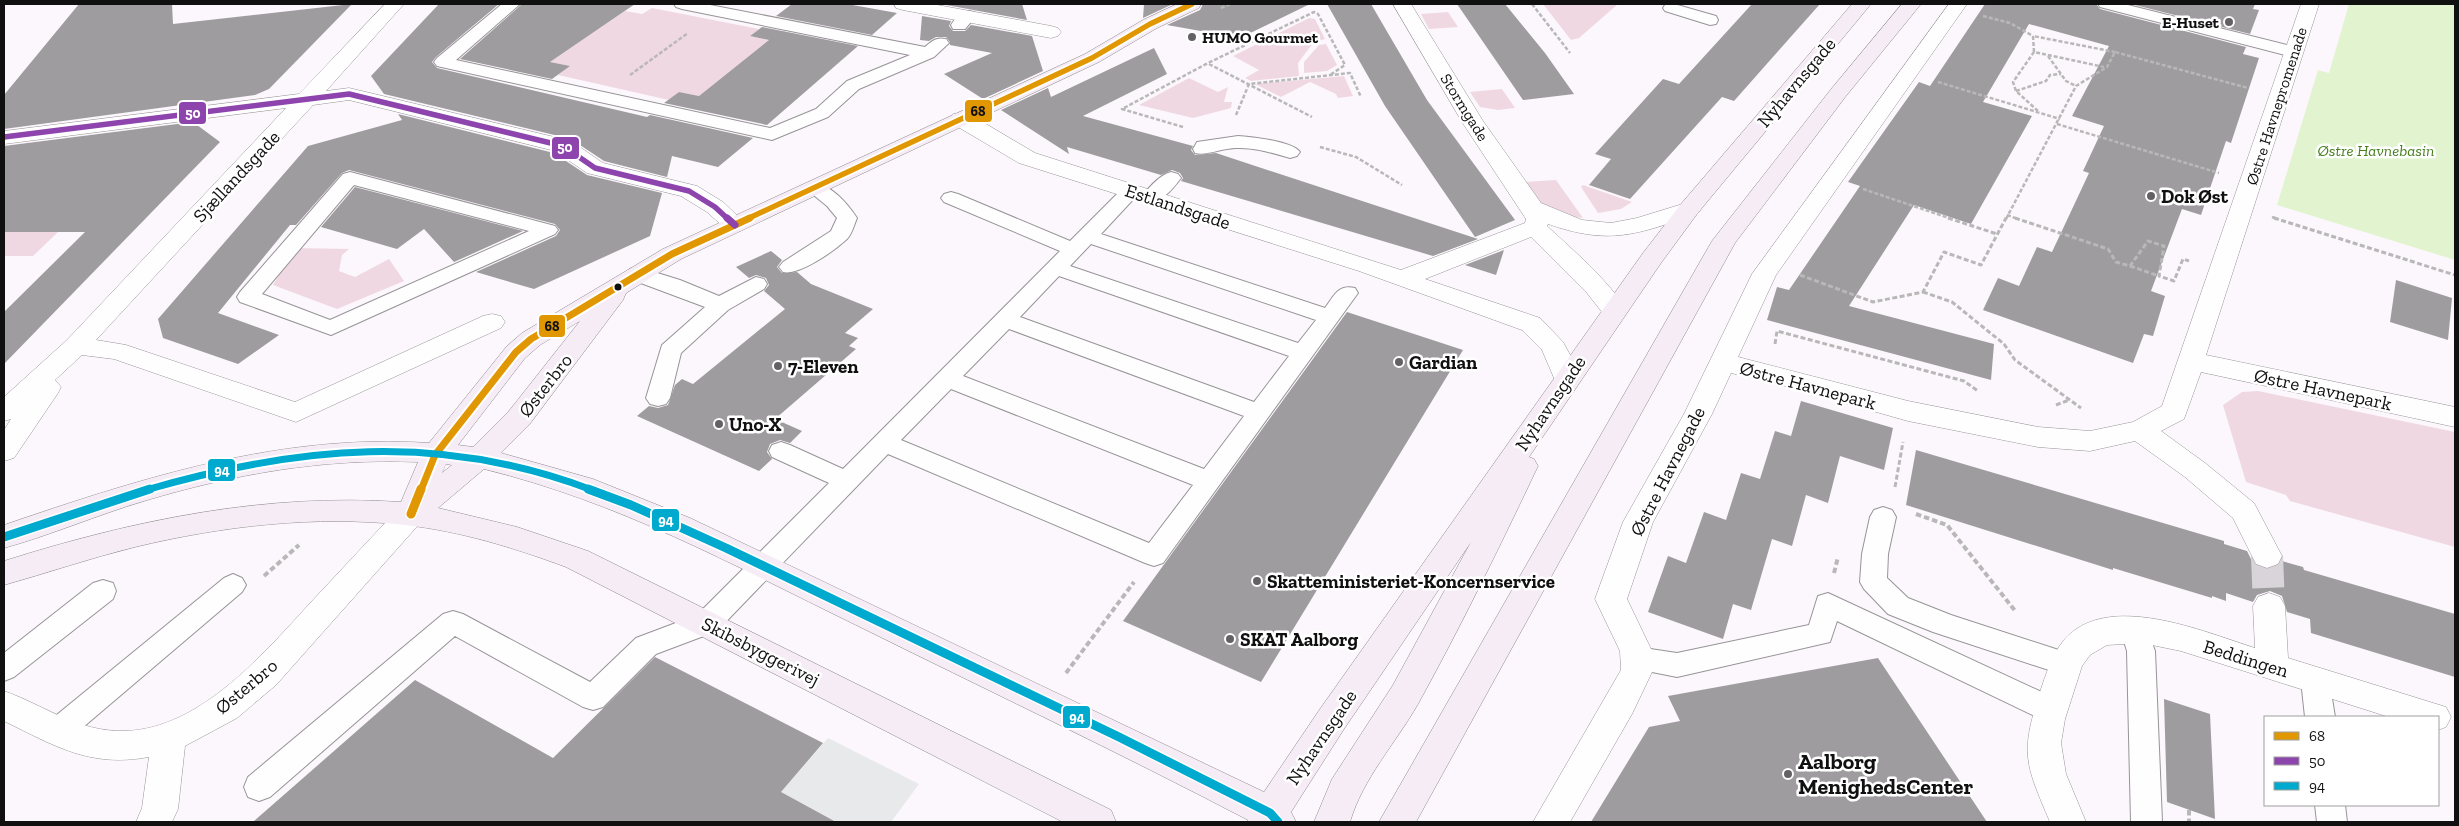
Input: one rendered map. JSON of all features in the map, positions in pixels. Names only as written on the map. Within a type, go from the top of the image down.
[{"type":"street","name":"Sjællandsgade","points":[[4,412],[76,346],[395,4]]},
{"type":"street","points":[[903,4],[964,20],[1051,32]]},
{"type":"street","name":"Østerbro","points":[[411,514],[435,455],[516,352],[548,328],[672,254],[1092,58],[1150,24],[1192,4]]},
{"type":"street","name":"Stormgade","points":[[1402,4],[1473,122],[1534,217],[1614,310]]},
{"type":"street","name":"Nyhavnsgade","points":[[1272,820],[1332,719],[1614,310],[1689,209],[1862,4]]},
{"type":"street","name":"Nyhavnsgade","points":[[1397,822],[1724,241],[1839,92],[1912,4]]},
{"type":"street","name":"Østre Havnepark","points":[[1958,4],[1769,264],[1740,320],[1722,362],[1778,375],[1908,412],[2038,437],[2090,441],[2140,430],[2174,412],[2242,207]]},
{"type":"street","name":"Østre Havnepromenade","points":[[2242,207],[2310,4]]},
{"type":"street","points":[[4,137],[306,101],[349,94],[564,146],[595,168],[689,191],[715,207],[735,225]]},
{"type":"street","name":"Estlandsgade","points":[[962,119],[1027,158],[1368,266],[1531,324],[1544,334],[1555,347],[1566,379]]},
{"type":"street","points":[[1401,278],[1534,217],[1599,232],[1623,230],[1689,209]]},
{"type":"street","name":"Østerbro","points":[[4,705],[76,740],[125,746],[169,738],[225,708],[264,675],[411,514],[478,458],[519,418],[631,278]]},
{"type":"street","points":[[76,346],[117,351],[296,412],[492,322]]},
{"type":"street","name":"Sjællandsgade","points":[[4,451],[76,346]]},
{"type":"street","name":"Østre Havnepark","points":[[2191,361],[2455,418]]},
{"type":"street","name":"Østre Havnegade","points":[[1637,659],[1636,651],[1611,599],[1613,591],[1638,522],[1694,422],[1722,362]]},
{"type":"street","points":[[1332,822],[1334,811],[1350,780],[1395,712],[1442,631],[1566,379]]},
{"type":"street","points":[[2140,430],[2196,470],[2244,511],[2267,556]]},
{"type":"street","points":[[4,537],[129,494],[223,467],[329,453],[368,451],[478,458],[550,474],[611,495],[662,516],[763,568],[1045,701],[1272,820]]},
{"type":"street","points":[[4,573],[81,548],[177,526],[238,516],[314,510],[411,514]]},
{"type":"street","name":"Skibsbyggerivej","points":[[411,514],[491,530],[534,542],[577,559],[1098,822]]},
{"type":"street","points":[[2269,606],[2272,666]]},
{"type":"street","name":"Beddingen","points":[[2068,822],[2049,780],[2043,756],[2051,710],[2067,664],[2079,646],[2097,635],[2113,629],[2134,629],[2182,638],[2431,716]]},
{"type":"street","points":[[1551,822],[1620,704],[1637,670],[1637,659]]},
{"type":"street","points":[[2439,718],[2455,724]]},
{"type":"street","points":[[154,822],[160,808],[169,738]]},
{"type":"lane","points":[[512,4],[443,62],[772,134],[822,113],[853,85],[934,48],[682,4]]},
{"type":"lane","points":[[2106,4],[2293,52]]},
{"type":"lane","points":[[1671,8],[1710,20]]},
{"type":"lane","points":[[1203,143],[1235,140],[1260,143],[1290,152]]},
{"type":"lane","points":[[350,178],[451,204],[548,230],[331,328],[248,297],[350,178]]},
{"type":"lane","points":[[259,787],[453,622],[593,698],[646,646],[707,623],[1080,243],[1141,194],[1171,178]]},
{"type":"lane","points":[[790,267],[840,234],[847,218],[834,202],[815,188]]},
{"type":"lane","points":[[951,198],[1080,243],[1330,317]]},
{"type":"lane","points":[[1056,268],[1303,353]]},
{"type":"lane","points":[[631,278],[672,285],[720,305]]},
{"type":"lane","points":[[658,398],[670,350],[720,305],[756,284]]},
{"type":"lane","points":[[885,443],[1154,556],[1348,293]]},
{"type":"lane","points":[[1006,320],[1259,413]]},
{"type":"lane","points":[[948,379],[1209,481]]},
{"type":"lane","points":[[781,451],[848,481]]},
{"type":"lane","points":[[1883,517],[1875,554],[1873,582],[1898,606],[1943,624],[2067,664]]},
{"type":"lane","points":[[58,731],[232,585]]},
{"type":"lane","points":[[4,669],[103,592]]},
{"type":"lane","points":[[1637,659],[1676,665],[1820,634],[1828,604],[2051,710]]},
{"type":"lane","points":[[2134,629],[2141,651],[2147,822]]},
{"type":"lane","points":[[2315,680],[2320,716]]},
{"type":"lane","points":[[2330,806],[2332,822]]},
{"type":"path","points":[[1532,4],[1570,53]]},
{"type":"path","points":[[600,96],[719,11]]},
{"type":"path","points":[[1249,84],[1232,125],[1203,143],[1122,109],[1208,63],[1314,12],[1318,14],[1345,65],[1330,75]]},
{"type":"path","points":[[1978,14],[2010,23],[2034,36],[2115,52],[2226,82]]},
{"type":"path","points":[[2034,36],[2034,52],[2013,82],[2016,91],[2038,112]]},
{"type":"path","points":[[2034,52],[2104,67]]},
{"type":"path","points":[[1923,292],[1944,252],[1981,265],[2076,86],[2107,68],[2115,52]]},
{"type":"path","points":[[2048,55],[2066,81],[2076,86]]},
{"type":"path","points":[[1208,63],[1312,117]]},
{"type":"path","points":[[1249,84],[1350,73],[1361,97]]},
{"type":"path","points":[[1908,73],[2060,118]]},
{"type":"path","points":[[2016,91],[2046,81],[2050,76],[2061,74]]},
{"type":"path","points":[[2057,124],[2250,182]]},
{"type":"path","points":[[1832,178],[1997,234]]},
{"type":"path","points":[[2242,207],[2455,275]]},
{"type":"path","points":[[2007,215],[2108,249],[2116,262],[2174,281],[2183,259],[2221,272]]},
{"type":"path","points":[[2130,266],[2148,241],[2164,246],[2159,276]]},
{"type":"path","points":[[1812,280],[1873,302],[1923,292],[1952,302],[2004,344],[2015,360],[2041,378]]},
{"type":"path","points":[[1775,341],[1777,331],[1964,381],[1979,392]]},
{"type":"path","points":[[1910,512],[1947,525],[2018,616]]},
{"type":"path","points":[[232,585],[252,587],[300,544]]},
{"type":"path","points":[[1045,701],[1154,556]]},
{"type":"path","points":[[2189,810],[2189,822]]},
{"type":"shaded area","points":[[1543,4],[1618,4],[1579,38],[1571,40]]},
{"type":"shaded area","points":[[652,8],[759,29],[750,36],[769,40],[699,96],[679,92],[669,100],[558,75],[569,66],[550,62],[625,11],[642,14]]},
{"type":"shaded area","points":[[1448,12],[1458,27],[1429,29],[1421,14]]},
{"type":"shaded area","points":[[1309,18],[1315,19],[1325,39],[1313,43],[1298,63],[1299,76],[1251,81],[1245,78],[1259,70],[1233,56]]},
{"type":"shaded area","points":[[1326,44],[1337,65],[1327,71],[1304,73],[1304,62],[1319,45]]},
{"type":"shaded area","points":[[1344,76],[1353,96],[1338,98],[1336,94],[1310,82],[1281,97],[1255,84]]},
{"type":"shaded area","points":[[1189,78],[1218,92],[1228,87],[1224,102],[1232,102],[1231,108],[1193,118],[1139,105]]},
{"type":"shaded area","points":[[1502,89],[1515,108],[1498,110],[1480,107],[1470,92]]},
{"type":"shaded area","points":[[130,168],[101,191],[33,256],[4,256],[4,184]]},
{"type":"shaded area","points":[[1556,180],[1583,218],[1575,217],[1541,203],[1525,182]]},
{"type":"shaded area","points":[[1583,185],[1632,202],[1621,209],[1598,213],[1581,187]]},
{"type":"shaded area","points":[[296,248],[349,249],[342,255],[339,271],[355,277],[389,259],[404,281],[337,309],[273,285]]},
{"type":"shaded area","points":[[2258,391],[2455,432],[2455,547],[2290,501],[2286,495],[2246,482],[2223,405],[2242,392]]},
{"type":"shaded area","points":[[828,738],[919,784],[891,822],[755,822]]},
{"type":"water","name":"Østre Havnebasin","points":[[2338,4],[2455,4],[2455,260],[2277,205]]},
{"type":"pier","points":[[2338,4],[2349,4],[2329,73],[2317,70]]},
{"type":"building","points":[[79,4],[172,4],[173,24],[352,4],[269,89],[255,95],[4,129],[4,95]]},
{"type":"building","points":[[439,4],[499,4],[436,57],[432,62],[437,68],[647,117],[650,115],[753,138],[718,167],[672,156],[667,177],[604,161],[571,139],[384,94],[371,76]]},
{"type":"building","points":[[522,4],[635,4],[550,62],[570,66],[552,79],[460,59]]},
{"type":"building","points":[[792,4],[847,4],[897,13],[872,35],[776,16]]},
{"type":"building","points":[[941,4],[1022,4],[1027,20]]},
{"type":"building","points":[[1144,4],[1173,4],[1143,18]]},
{"type":"building","points":[[1203,4],[1310,4],[1240,38],[1167,25],[1200,10]]},
{"type":"building","points":[[1327,4],[1371,4],[1427,100],[1515,220],[1475,237],[1385,106]]},
{"type":"building","points":[[1457,4],[1505,4],[1545,53],[1574,94],[1523,100]]},
{"type":"building","points":[[1752,4],[1820,4],[1734,101],[1722,97],[1630,199],[1589,185],[1611,159],[1595,154],[1663,79],[1679,84]]},
{"type":"building","points":[[1985,4],[2096,4],[2100,9],[2246,47],[2243,54],[2259,58],[2231,143],[2226,141],[2201,215],[2182,209],[2151,291],[2165,296],[2153,336],[2144,334],[2133,363],[1983,310],[1998,278],[2019,286],[2037,247],[2052,252],[2089,173],[2083,171],[2104,126],[2072,116],[2109,46],[2029,24],[1983,102],[2032,116],[1971,224],[1914,205],[1849,306],[1994,344],[1991,380],[1767,320],[1777,287],[1789,290],[1860,186],[1848,182],[1919,82],[1930,86]]},
{"type":"building","name":"E-Huset","points":[[2131,4],[2255,4],[2253,9],[2259,10],[2250,34]]},
{"type":"building","points":[[922,16],[951,21],[949,26],[953,31],[965,31],[971,25],[1032,36],[1043,71],[983,99],[944,74],[992,53],[950,45],[946,37],[936,37],[929,41],[920,40]]},
{"type":"building","points":[[762,27],[858,46],[767,125],[664,103],[679,92],[699,96],[769,40],[750,36]]},
{"type":"building","points":[[1154,48],[1167,74],[1083,116],[1193,146],[1191,150],[1195,155],[1216,153],[1478,239],[1433,256],[1181,181],[1183,178],[1180,173],[1172,170],[1161,175],[1067,147],[1069,154],[1001,110],[1048,88],[1051,97]]},
{"type":"building","points":[[398,114],[554,153],[587,175],[662,193],[650,236],[534,289],[476,272],[556,236],[560,230],[555,224],[349,170],[342,173],[296,225],[290,225],[218,313],[279,335],[238,364],[163,338],[158,319],[308,146],[402,120]]},
{"type":"building","points":[[193,122],[220,142],[4,364],[4,312],[85,232],[4,232],[4,146]]},
{"type":"building","points":[[355,187],[523,231],[454,262],[424,229],[397,249],[321,227]]},
{"type":"building","points":[[1504,250],[1496,275],[1465,265]]},
{"type":"building","points":[[771,251],[782,260],[777,267],[782,273],[797,272],[811,284],[873,309],[845,333],[858,338],[849,346],[856,349],[775,419],[802,431],[790,443],[780,440],[770,444],[767,452],[772,459],[759,471],[637,416],[649,406],[658,408],[668,405],[675,385],[682,379],[693,384],[785,309],[764,291],[769,285],[766,278],[756,275],[749,278],[736,267]]},
{"type":"building","points":[[2396,280],[2452,298],[2448,340],[2390,322]]},
{"type":"building","points":[[1347,312],[1463,350],[1261,682],[1123,621]]},
{"type":"building","points":[[1801,401],[1893,428],[1884,470],[1840,456],[1828,503],[1806,495],[1792,546],[1772,539],[1751,610],[1733,604],[1723,639],[1648,612],[1668,556],[1686,563],[1704,512],[1726,520],[1741,473],[1760,479],[1775,431],[1791,436]]},
{"type":"building","points":[[1916,450],[2224,541],[2224,544],[2247,551],[2254,565],[2266,570],[2279,566],[2282,561],[2303,567],[2304,570],[2455,614],[2455,677],[2311,633],[2310,619],[2287,612],[2282,596],[2270,591],[2257,595],[2253,602],[2226,593],[2226,601],[2212,596],[2212,598],[2113,568],[2113,570],[1906,505]]},
{"type":"building","points":[[655,657],[823,743],[781,792],[836,822],[253,822],[415,680],[553,758]]},
{"type":"building","name":"Aalborg MenighedsCenter","points":[[1878,658],[1987,822],[1591,822],[1649,727],[1680,721],[1668,696]]},
{"type":"building","points":[[2164,699],[2210,714],[2215,819],[2167,802]]},
{"type":"tunnel","points":[[2267,556],[2269,606]]},
{"type":"transit line","name":"68","points":[[411,514],[435,455],[516,352],[531,339],[672,254],[1092,58],[1150,24],[1192,4]]},
{"type":"transit line","name":"50","points":[[4,137],[349,94],[563,146],[595,168],[689,191],[715,207],[735,225]]},
{"type":"transit line","name":"94","points":[[4,537],[137,492],[182,479],[227,468],[273,460],[367,451],[441,453],[483,459],[534,471],[583,487],[679,526],[1170,762],[1270,813],[1278,822]]},
{"type":"place","name":"E-Huset","points":[[2229,22]]},
{"type":"place","name":"HUMO Gourmet","points":[[1192,37]]},
{"type":"place","name":"Dok Øst","points":[[2151,196]]},
{"type":"place","name":"Gardian","points":[[1399,362]]},
{"type":"place","name":"7-Eleven","points":[[778,366]]},
{"type":"place","name":"Uno-X","points":[[719,424]]},
{"type":"place","name":"Skatteministeriet-Koncernservice","points":[[1257,581]]},
{"type":"place","name":"SKAT Aalborg","points":[[1230,639]]},
{"type":"place","name":"Aalborg MenighedsCenter","points":[[1788,774]]}]
